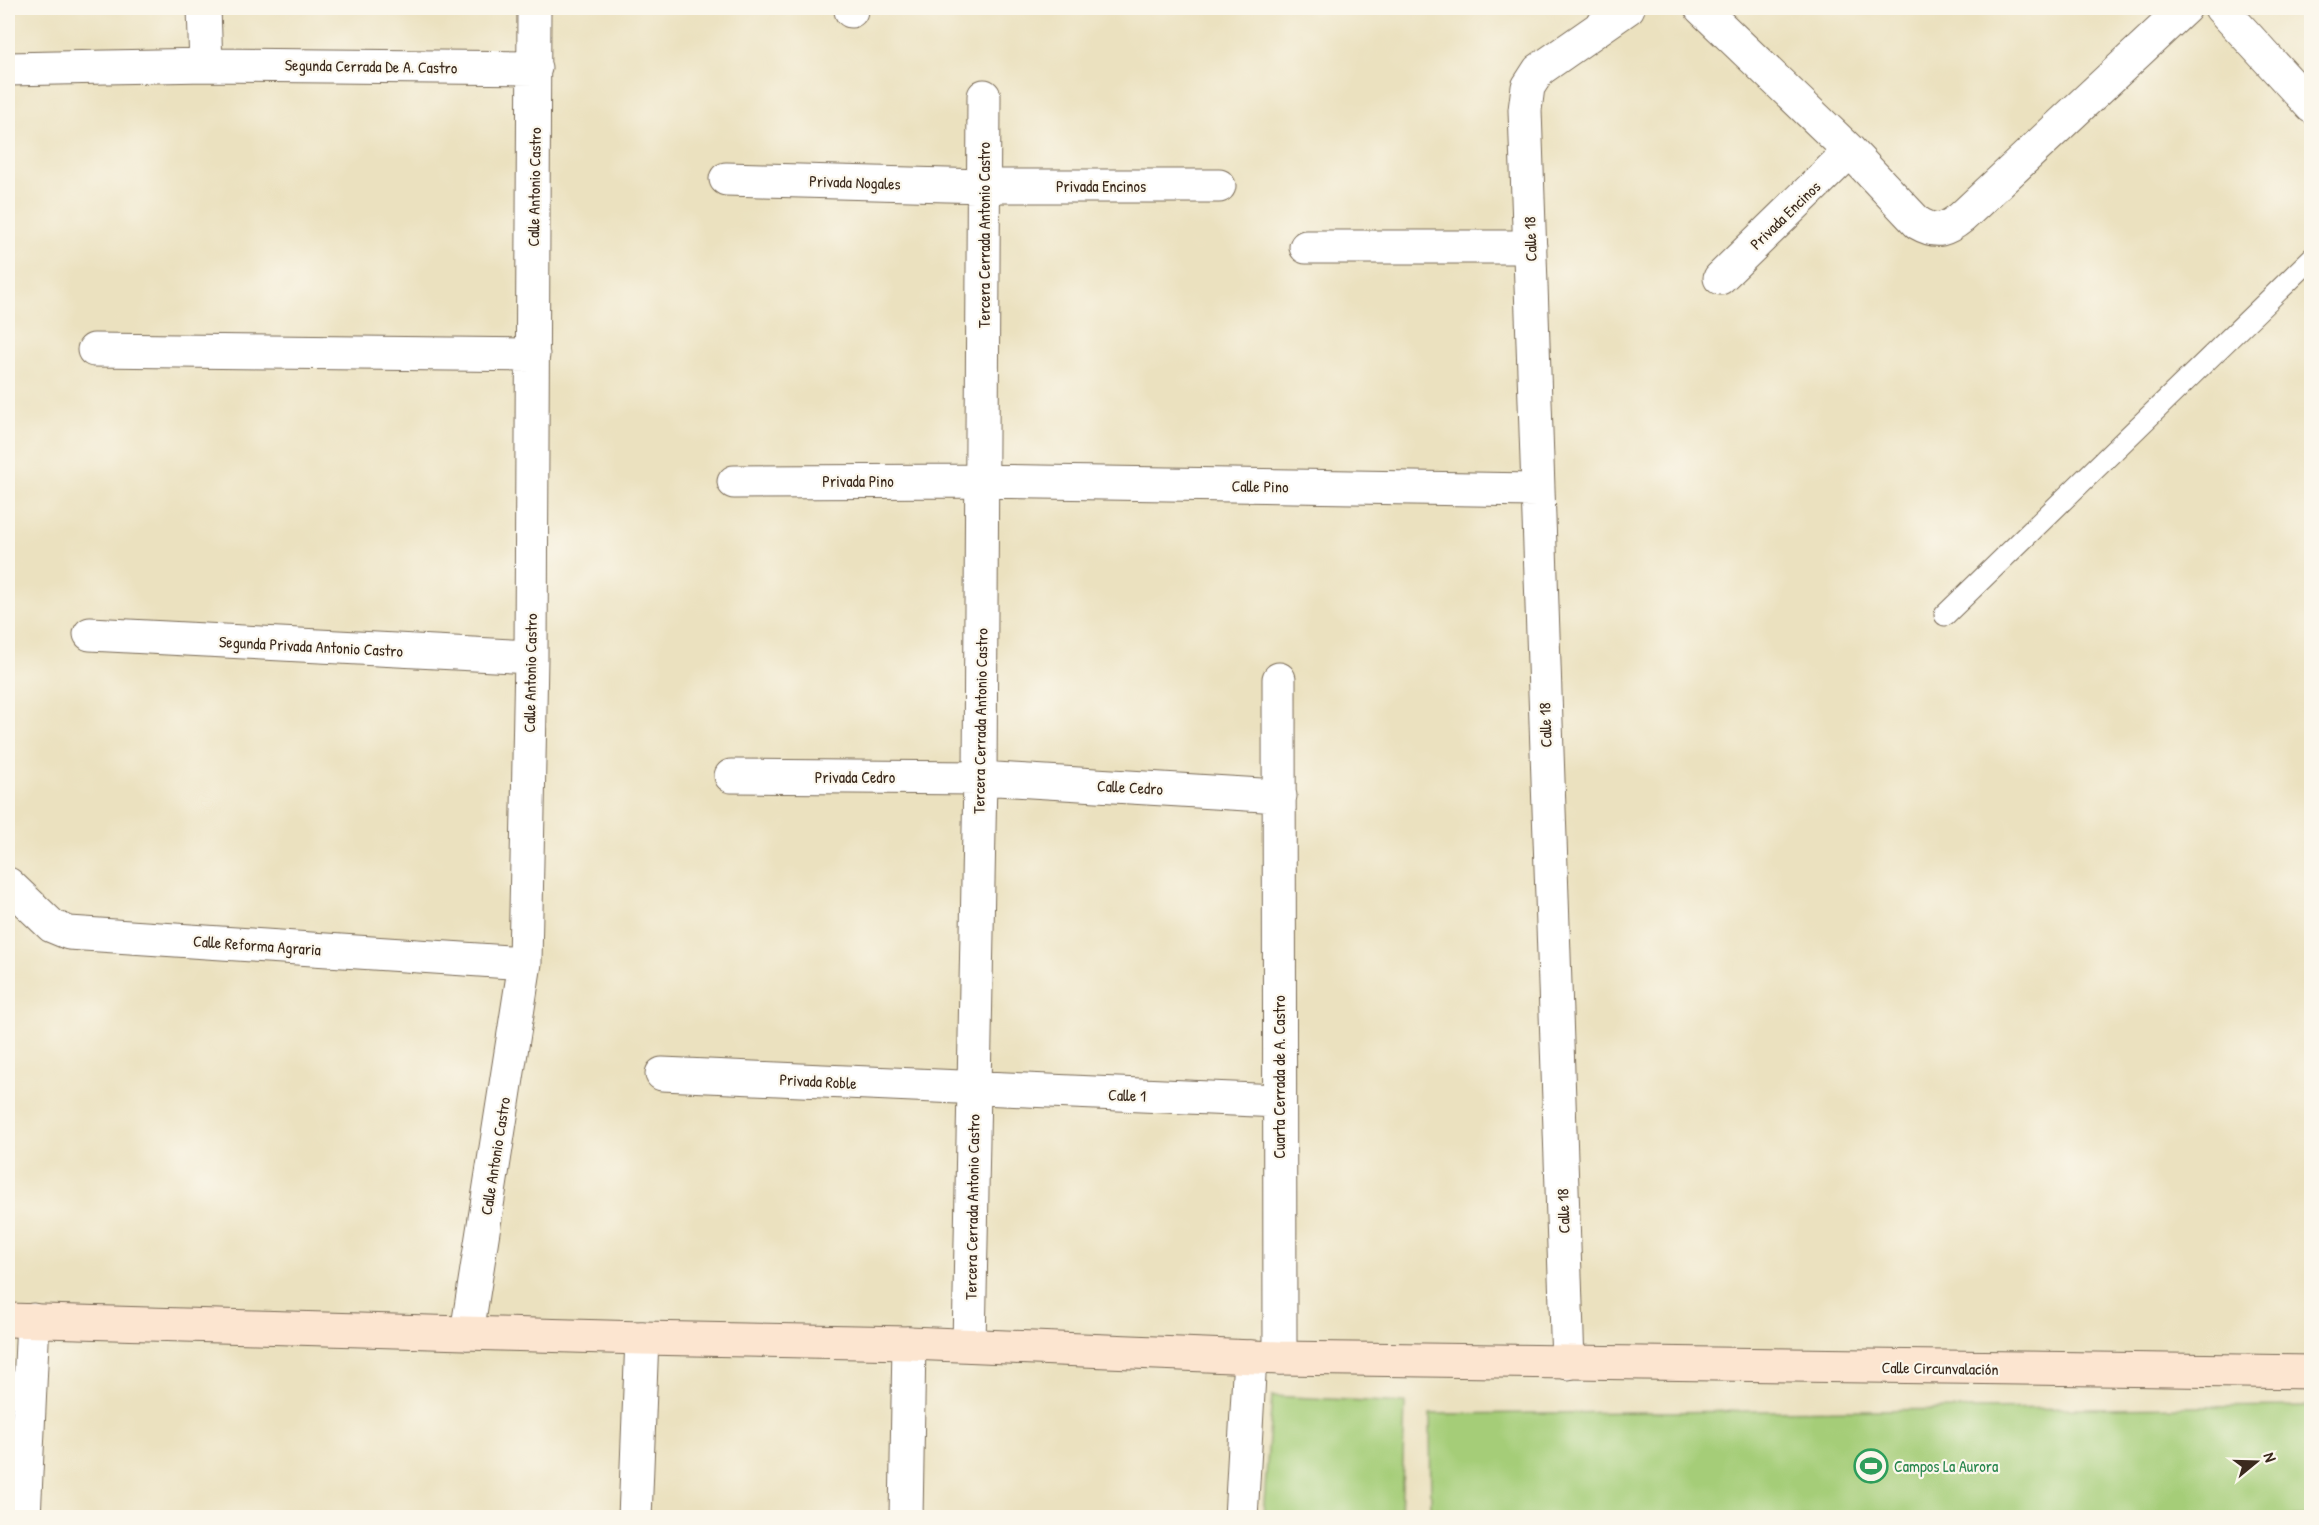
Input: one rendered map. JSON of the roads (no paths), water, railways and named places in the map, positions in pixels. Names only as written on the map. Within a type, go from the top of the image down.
[{"type":"main road","name":"Calle Circunvalación","points":[[20,1320],[642,1338],[909,1343],[1265,1357],[2312,1372]]},
{"type":"street","points":[[204,8],[206,65]]},
{"type":"street","name":"Calle Antonio Castro","points":[[467,1333],[525,963],[531,657],[534,8]]},
{"type":"street","name":"Calle 18","points":[[1568,1363],[1525,110],[1528,87],[1539,70],[1628,8]]},
{"type":"street","points":[[1701,8],[1850,152],[1918,223],[1929,230],[1938,230],[1952,225],[2185,8]]},
{"type":"street","points":[[2221,8],[2312,107]]},
{"type":"street","name":"Segunda Cerrada De A. Castro","points":[[8,69],[206,65],[535,68]]},
{"type":"street","name":"Tercera Cerrada Antonio Castro","points":[[969,1345],[980,778],[984,96]]},
{"type":"street","name":"Privada Encinos","points":[[1719,278],[1850,152]]},
{"type":"street","name":"Privada Nogales","points":[[726,179],[984,186]]},
{"type":"street","name":"Privada Encinos","points":[[984,186],[1219,186]]},
{"type":"street","points":[[1306,247],[1530,247]]},
{"type":"street","points":[[94,350],[533,355]]},
{"type":"street","name":"Privada Pino","points":[[734,482],[983,481]]},
{"type":"street","name":"Calle Pino","points":[[983,481],[1537,490]]},
{"type":"street","name":"Segunda Privada Antonio Castro","points":[[90,634],[531,657]]},
{"type":"street","name":"Cuarta Cerrada de A. Castro","points":[[1240,1518],[1265,1357],[1279,1101],[1279,679]]},
{"type":"street","name":"Privada Cedro","points":[[731,776],[980,778]]},
{"type":"street","name":"Calle Cedro","points":[[980,778],[1280,796]]},
{"type":"street","name":"Calle Reforma Agraria","points":[[8,884],[52,926],[69,933],[525,963]]},
{"type":"street","name":"Privada Roble","points":[[662,1074],[974,1089]]},
{"type":"street","name":"Calle 1","points":[[974,1089],[1279,1101]]},
{"type":"street","points":[[20,1320],[24,1518]]},
{"type":"street","points":[[635,1518],[642,1338]]},
{"type":"street","points":[[906,1518],[909,1343]]},
{"type":"lane","points":[[1945,615],[2312,258]]},
{"type":"place","name":"Campos La Aurora","points":[[1871,1466]]}]
